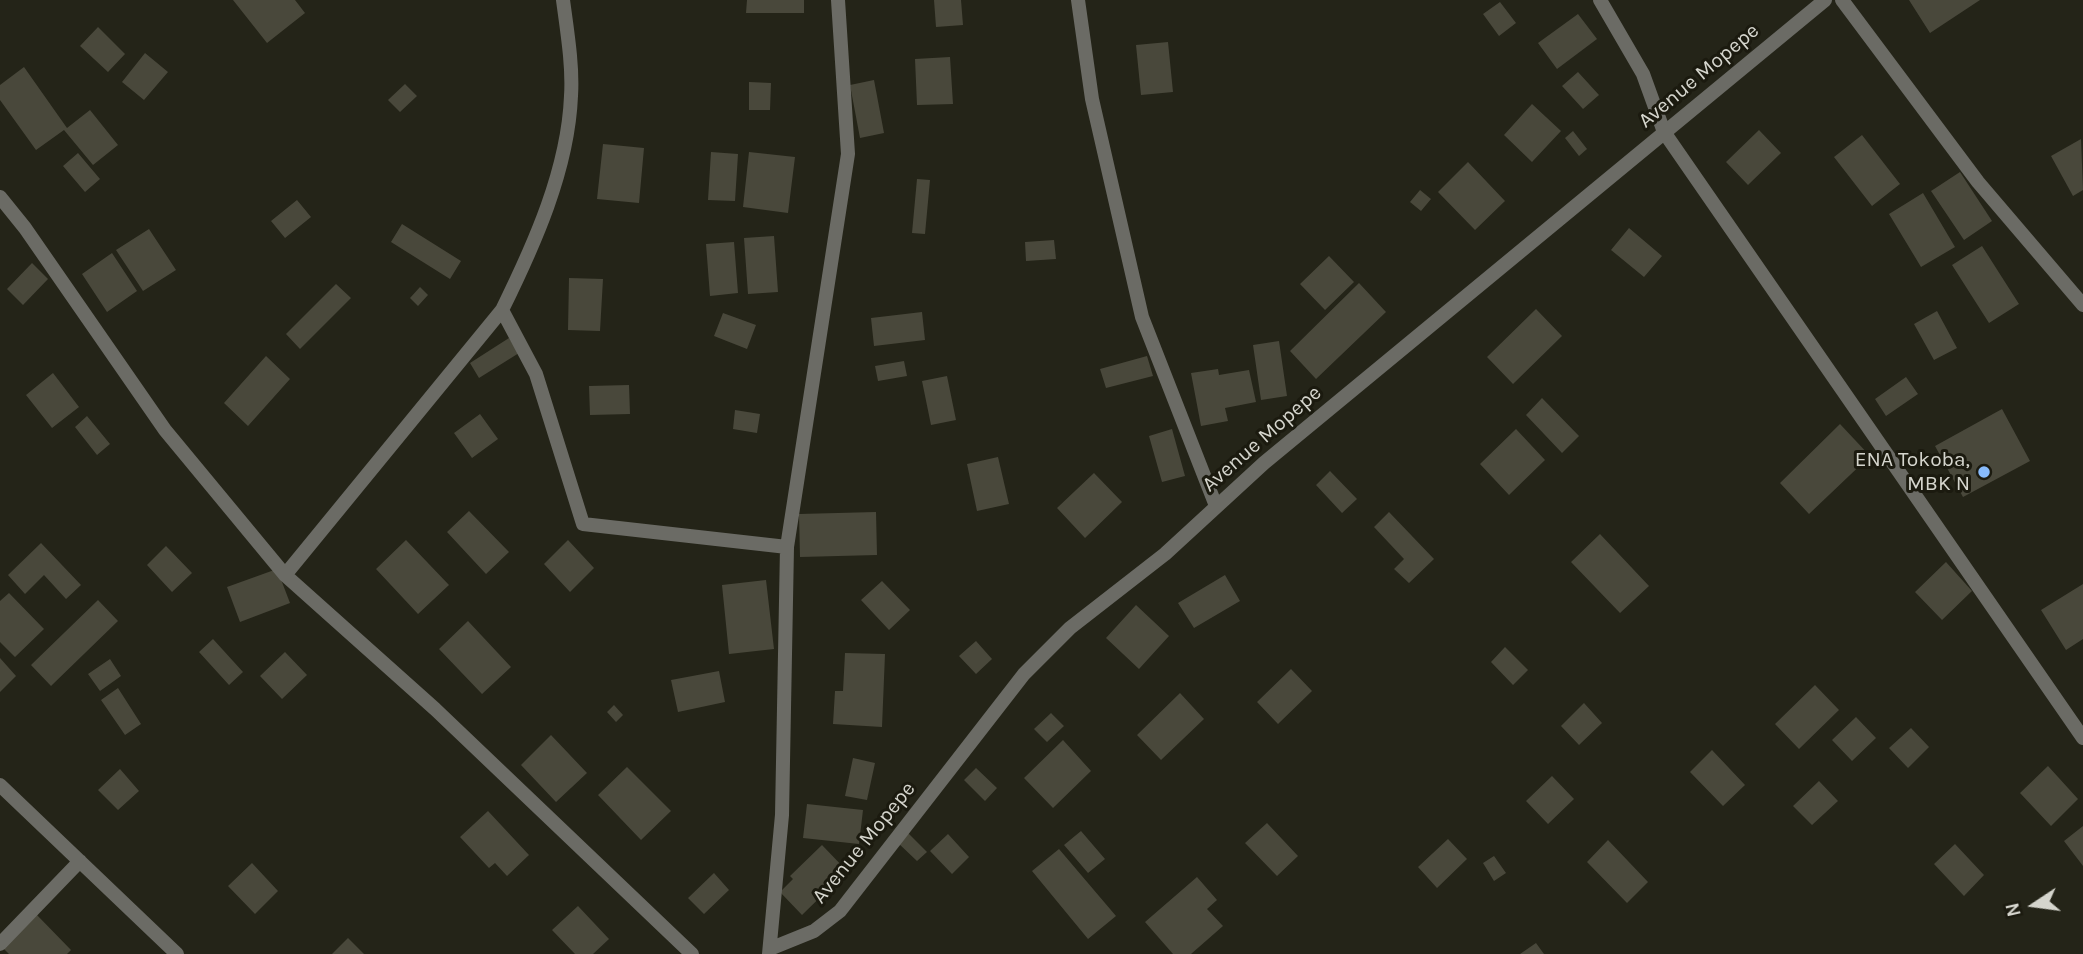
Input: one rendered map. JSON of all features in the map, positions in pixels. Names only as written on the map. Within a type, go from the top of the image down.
[{"type":"street","points":[[285,575],[502,310],[544,215],[562,150],[571,96],[562,0]]},
{"type":"street","points":[[770,951],[782,815],[787,547],[848,155],[838,0]]},
{"type":"street","points":[[1078,0],[1092,99],[1142,317],[1216,506]]},
{"type":"street","points":[[1600,0],[1643,75],[1664,132],[2083,738]]},
{"type":"street","name":"Avenue Mopepe","points":[[770,951],[806,936],[840,911],[1024,674],[1070,628],[1165,554],[1264,463],[1825,0]]},
{"type":"street","points":[[1842,0],[1978,181],[2083,305]]},
{"type":"street","points":[[0,197],[25,228],[166,430],[285,575],[435,709],[692,954]]},
{"type":"street","points":[[502,310],[536,374],[583,524],[787,547]]},
{"type":"street","points":[[0,785],[177,954]]},
{"type":"street","points":[[0,944],[80,861]]},
{"type":"building","points":[[233,0],[295,0],[305,13],[267,43]]},
{"type":"building","points":[[747,0],[804,0],[804,13],[746,13]]},
{"type":"building","points":[[934,0],[961,0],[963,25],[936,27]]},
{"type":"building","points":[[1909,0],[1980,0],[1930,33]]},
{"type":"building","points":[[1500,2],[1516,23],[1499,36],[1483,14]]},
{"type":"building","points":[[1578,14],[1597,39],[1557,69],[1538,43]]},
{"type":"building","points":[[98,27],[125,54],[108,72],[80,46]]},
{"type":"building","points":[[1168,42],[1173,92],[1141,95],[1136,45]]},
{"type":"building","points":[[145,53],[168,72],[144,100],[122,82]]},
{"type":"building","points":[[950,57],[953,104],[917,105],[915,59]]},
{"type":"building","points":[[24,67],[67,128],[90,110],[118,145],[93,165],[64,130],[36,150],[0,100],[0,85]]},
{"type":"building","points":[[1578,72],[1599,95],[1583,109],[1562,86]]},
{"type":"building","points":[[874,80],[884,133],[860,138],[850,85]]},
{"type":"building","points":[[749,82],[771,83],[770,110],[749,110]]},
{"type":"building","points":[[405,84],[417,96],[400,112],[388,100]]},
{"type":"building","points":[[1532,104],[1561,131],[1532,162],[1504,135]]},
{"type":"building","points":[[1759,130],[1781,153],[1748,185],[1726,162]]},
{"type":"building","points":[[1573,131],[1587,149],[1579,156],[1565,138]]},
{"type":"building","points":[[1862,135],[1900,184],[1872,206],[1834,157]]},
{"type":"building","points":[[2081,139],[2083,190],[2073,196],[2051,156]]},
{"type":"building","points":[[603,144],[644,148],[639,203],[597,199]]},
{"type":"building","points":[[711,152],[738,154],[735,201],[708,200]]},
{"type":"building","points":[[749,152],[795,157],[788,213],[743,207]]},
{"type":"building","points":[[78,153],[100,179],[85,192],[63,166]]},
{"type":"building","points":[[1468,162],[1505,201],[1475,230],[1438,192]]},
{"type":"building","points":[[1960,172],[1992,221],[1964,240],[1931,191]]},
{"type":"building","points":[[917,179],[930,180],[925,234],[912,233]]},
{"type":"building","points":[[1420,190],[1431,199],[1421,211],[1410,202]]},
{"type":"building","points":[[1923,193],[1955,247],[1921,267],[1889,214]]},
{"type":"building","points":[[297,200],[311,217],[285,238],[271,221]]},
{"type":"building","points":[[402,224],[461,261],[450,279],[391,242]]},
{"type":"building","points":[[1629,228],[1662,256],[1644,277],[1611,250]]},
{"type":"building","points":[[149,229],[176,270],[143,291],[116,250]]},
{"type":"building","points":[[774,236],[778,292],[748,294],[744,238]]},
{"type":"building","points":[[1054,240],[1056,259],[1026,261],[1025,242]]},
{"type":"building","points":[[734,242],[738,293],[710,296],[706,244]]},
{"type":"building","points":[[1982,246],[2019,304],[1989,323],[1952,265]]},
{"type":"building","points":[[112,253],[137,291],[107,312],[82,274]]},
{"type":"building","points":[[1329,256],[1354,282],[1325,310],[1300,284]]},
{"type":"building","points":[[32,263],[48,279],[23,305],[7,289]]},
{"type":"building","points":[[569,278],[603,279],[600,331],[568,330]]},
{"type":"building","points":[[1359,283],[1386,312],[1316,379],[1290,351]]},
{"type":"building","points":[[336,284],[351,298],[300,349],[286,334]]},
{"type":"building","points":[[420,287],[428,295],[418,306],[410,298]]},
{"type":"building","points":[[1536,309],[1562,336],[1513,384],[1487,357]]},
{"type":"building","points":[[1937,311],[1957,348],[1934,360],[1914,324]]},
{"type":"building","points":[[922,312],[925,340],[874,346],[871,318]]},
{"type":"building","points":[[723,313],[756,325],[747,349],[714,336]]},
{"type":"building","points":[[509,338],[519,353],[479,378],[470,363]]},
{"type":"building","points":[[1279,341],[1287,396],[1261,400],[1253,345]]},
{"type":"building","points":[[266,356],[290,379],[248,426],[224,403]]},
{"type":"building","points":[[1147,356],[1153,376],[1106,388],[1100,369]]},
{"type":"building","points":[[904,361],[907,376],[878,381],[875,366]]},
{"type":"building","points":[[1218,369],[1219,375],[1249,370],[1256,402],[1225,408],[1228,421],[1201,426],[1191,373]]},
{"type":"building","points":[[53,373],[79,407],[52,428],[26,395]]},
{"type":"building","points":[[947,376],[956,420],[931,425],[922,381]]},
{"type":"building","points":[[1906,377],[1918,394],[1886,416],[1875,399]]},
{"type":"building","points":[[629,385],[630,414],[590,415],[589,386]]},
{"type":"building","points":[[1542,398],[1579,436],[1562,453],[1526,415]]},
{"type":"building","points":[[2002,409],[2030,461],[1963,497],[1935,446]]},
{"type":"building","points":[[735,410],[760,414],[757,433],[733,429]]},
{"type":"building","points":[[480,414],[498,439],[472,458],[454,433]]},
{"type":"building","points":[[87,416],[110,444],[97,455],[75,427]]},
{"type":"building","points":[[1840,424],[1870,456],[1809,514],[1780,483]]},
{"type":"building","points":[[1172,429],[1185,476],[1162,482],[1149,436]]},
{"type":"building","points":[[1516,429],[1545,460],[1509,495],[1480,464]]},
{"type":"building","points":[[998,457],[1009,504],[977,511],[967,464]]},
{"type":"building","points":[[1330,471],[1357,499],[1342,513],[1316,485]]},
{"type":"building","points":[[1094,473],[1122,502],[1085,538],[1057,508]]},
{"type":"building","points":[[469,511],[509,552],[486,574],[447,532]]},
{"type":"building","points":[[876,512],[877,555],[800,557],[799,514]]},
{"type":"building","points":[[1389,512],[1434,559],[1409,583],[1394,569],[1404,559],[1374,527]]},
{"type":"building","points":[[1600,534],[1649,586],[1620,613],[1571,562]]},
{"type":"building","points":[[406,540],[449,585],[418,614],[376,569]]},
{"type":"building","points":[[568,540],[594,568],[570,592],[544,564]]},
{"type":"building","points":[[41,543],[81,585],[66,599],[44,575],[25,594],[8,575]]},
{"type":"building","points":[[166,546],[192,573],[172,592],[147,565]]},
{"type":"building","points":[[1946,562],[1972,591],[1942,620],[1915,592]]},
{"type":"building","points":[[277,569],[290,603],[240,622],[227,587]]},
{"type":"building","points":[[1225,575],[1240,601],[1194,628],[1178,603]]},
{"type":"building","points":[[766,580],[774,649],[729,654],[722,585]]},
{"type":"building","points":[[882,581],[910,610],[889,630],[861,600]]},
{"type":"building","points":[[2083,584],[2083,639],[2066,650],[2041,610]]},
{"type":"building","points":[[9,593],[44,629],[15,657],[0,642],[0,601]]},
{"type":"building","points":[[98,600],[118,621],[51,686],[31,665]]},
{"type":"building","points":[[1136,605],[1169,636],[1139,669],[1106,638]]},
{"type":"building","points":[[468,621],[511,667],[482,694],[439,649]]},
{"type":"building","points":[[213,639],[243,672],[229,685],[199,652]]},
{"type":"building","points":[[976,641],[992,659],[976,674],[959,656]]},
{"type":"building","points":[[1505,647],[1528,670],[1513,685],[1491,662]]},
{"type":"building","points":[[285,652],[307,675],[282,699],[260,676]]},
{"type":"building","points":[[845,653],[885,654],[882,727],[833,724],[835,691],[843,691]]},
{"type":"building","points":[[0,658],[16,676],[0,692]]},
{"type":"building","points":[[110,659],[121,676],[100,691],[88,674]]},
{"type":"building","points":[[1291,669],[1312,691],[1278,724],[1257,702]]},
{"type":"building","points":[[719,671],[725,702],[678,712],[671,680]]},
{"type":"building","points":[[1815,685],[1839,710],[1799,749],[1775,724]]},
{"type":"building","points":[[118,688],[141,724],[125,735],[101,700]]},
{"type":"building","points":[[1180,693],[1204,719],[1161,760],[1137,735]]},
{"type":"building","points":[[1584,703],[1602,723],[1579,745],[1561,726]]},
{"type":"building","points":[[614,705],[623,715],[616,722],[607,712]]},
{"type":"building","points":[[1051,713],[1064,726],[1047,742],[1034,729]]},
{"type":"building","points":[[1856,717],[1876,738],[1852,761],[1832,740]]},
{"type":"building","points":[[1911,728],[1929,747],[1908,768],[1889,748]]},
{"type":"building","points":[[551,735],[587,773],[556,802],[521,765]]},
{"type":"building","points":[[1063,740],[1091,771],[1053,808],[1024,778]]},
{"type":"building","points":[[1712,750],[1745,785],[1723,806],[1690,772]]},
{"type":"building","points":[[853,758],[875,763],[867,800],[845,796]]},
{"type":"building","points":[[2048,766],[2078,799],[2051,826],[2020,793]]},
{"type":"building","points":[[627,767],[671,811],[641,840],[598,795]]},
{"type":"building","points":[[976,768],[997,788],[985,801],[964,780]]},
{"type":"building","points":[[120,769],[139,791],[118,810],[98,790]]},
{"type":"building","points":[[1552,776],[1574,799],[1548,824],[1526,801]]},
{"type":"building","points":[[1819,781],[1838,801],[1812,825],[1793,806]]},
{"type":"building","points":[[807,804],[863,810],[859,844],[803,838]]},
{"type":"building","points":[[488,811],[529,855],[507,876],[495,863],[489,868],[460,837]]},
{"type":"building","points":[[1267,823],[1298,856],[1277,876],[1245,843]]},
{"type":"building","points":[[2083,826],[2083,866],[2064,841]]},
{"type":"building","points":[[906,831],[927,852],[917,861],[897,842]]},
{"type":"building","points":[[1081,831],[1105,859],[1088,873],[1064,845]]},
{"type":"building","points":[[948,834],[969,857],[952,874],[930,851]]},
{"type":"building","points":[[1448,839],[1467,859],[1437,888],[1418,867]]},
{"type":"building","points":[[1608,840],[1648,882],[1627,903],[1587,862]]},
{"type":"building","points":[[1955,844],[1984,875],[1964,896],[1934,864]]},
{"type":"building","points":[[822,845],[847,871],[802,915],[780,892],[793,879],[790,876]]},
{"type":"building","points":[[1059,849],[1116,916],[1088,939],[1032,871]]},
{"type":"building","points":[[1494,856],[1506,873],[1494,881],[1483,863]]},
{"type":"building","points":[[252,863],[278,891],[255,914],[228,886]]},
{"type":"building","points":[[714,873],[729,890],[704,914],[688,898]]},
{"type":"building","points":[[1197,877],[1217,900],[1207,909],[1223,926],[1191,954],[1173,954],[1145,922]]},
{"type":"building","points":[[578,906],[609,939],[593,954],[575,954],[552,930]]},
{"type":"building","points":[[36,914],[71,950],[67,954],[9,954],[2,947]]},
{"type":"building","points":[[348,938],[364,954],[332,954]]},
{"type":"building","points":[[1536,943],[1544,954],[1520,954]]},
{"type":"place","name":"ENA Tokoba, MBK N","points":[[1984,472]]}]
